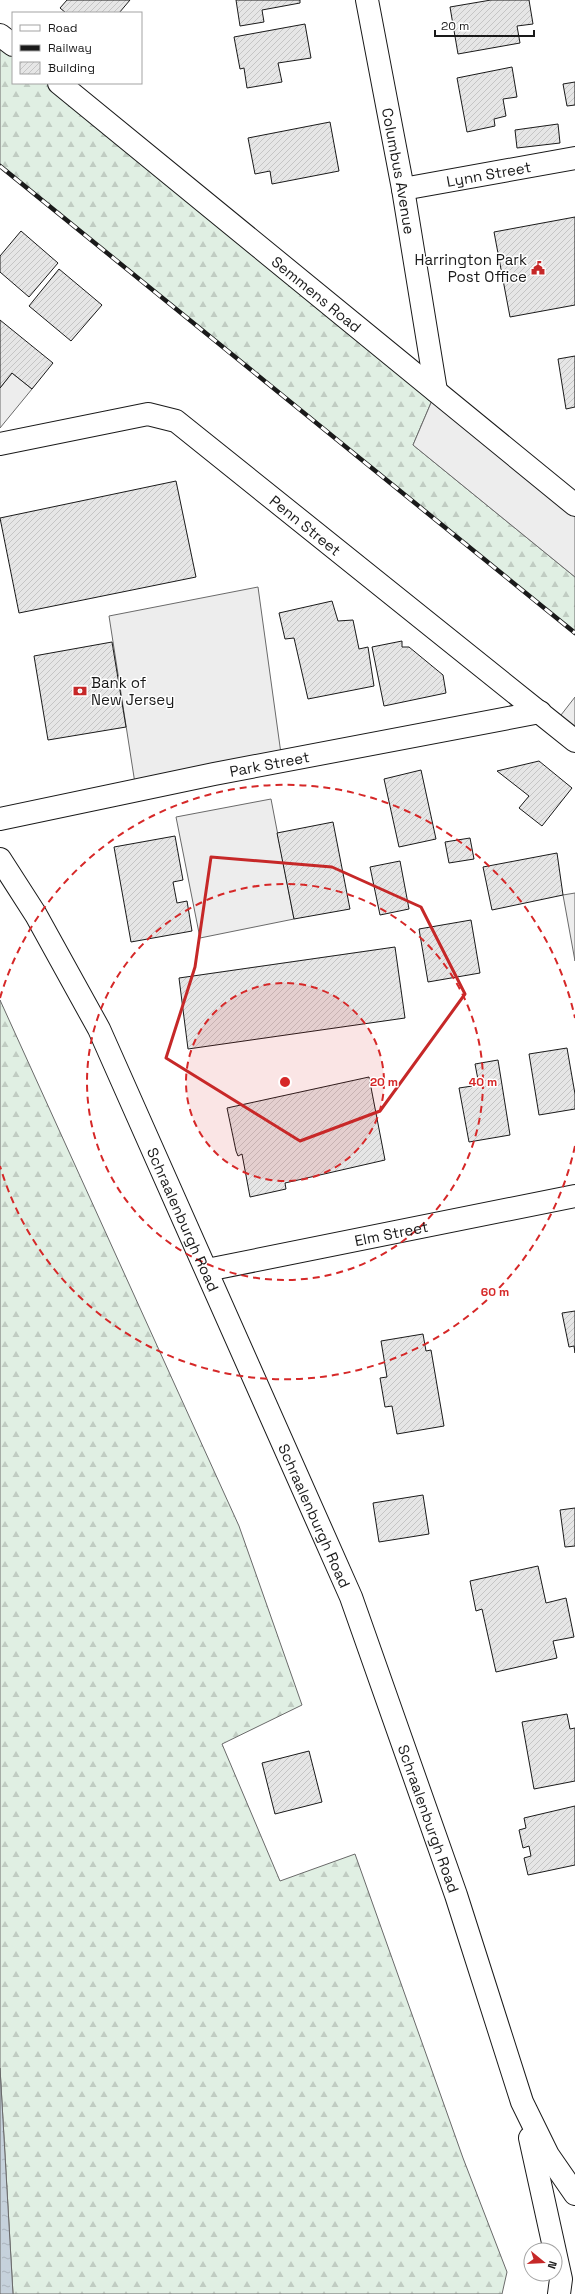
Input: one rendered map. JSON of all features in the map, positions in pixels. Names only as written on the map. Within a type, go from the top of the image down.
[{"type":"street","name":"Columbus Avenue","points":[[367,0],[403,189],[436,391]]},
{"type":"street","points":[[0,34],[12,44]]},
{"type":"street","name":"Semmens Road","points":[[60,84],[575,505]]},
{"type":"street","name":"Lynn Street","points":[[403,189],[575,158]]},
{"type":"street","name":"Penn Street","points":[[0,444],[148,414],[176,421],[575,741]]},
{"type":"street","name":"Park Street","points":[[0,819],[221,773],[540,712]]},
{"type":"street","name":"Schraalenburgh Road","points":[[0,859],[36,915],[99,1029],[351,1596],[456,1895],[522,2102],[548,2155],[575,2194]]},
{"type":"street","name":"Elm Street","points":[[207,1270],[575,1196]]},
{"type":"street","points":[[522,2102],[561,2279],[559,2294]]},
{"type":"highlighted area","points":[[211,857],[332,867],[421,907],[465,994],[380,1111],[300,1141],[166,1058],[195,967]]},
{"type":"green space","points":[[0,35],[12,44],[12,84],[60,84],[436,391],[413,445],[575,577],[575,633],[0,166]]},
{"type":"green space","points":[[0,1000],[239,1526],[302,1705],[222,1744],[280,1881],[355,1854],[463,2158],[507,2272],[502,2294],[13,2294],[0,2068]]},
{"type":"shaded area","points":[[12,373],[32,389],[0,428],[0,388]]},
{"type":"shaded area","points":[[436,391],[575,505],[575,577],[413,445]]},
{"type":"shaded area","points":[[258,587],[282,761],[136,790],[109,616]]},
{"type":"shaded area","points":[[575,697],[575,741],[554,724]]},
{"type":"shaded area","points":[[271,799],[294,919],[200,938],[176,817]]},
{"type":"shaded area","points":[[575,893],[575,961],[563,895]]},
{"type":"water","points":[[0,2068],[13,2294],[0,2294]]},
{"type":"building","points":[[67,0],[130,0],[120,12],[65,12],[60,8]]},
{"type":"building","points":[[236,0],[300,0],[300,3],[262,10],[264,22],[240,26]]},
{"type":"building","points":[[491,0],[529,0],[533,24],[517,26],[520,43],[458,54],[450,7]]},
{"type":"building","points":[[305,24],[311,58],[278,63],[282,82],[247,88],[244,68],[240,69],[234,37]]},
{"type":"building","points":[[512,67],[517,97],[503,99],[506,116],[494,119],[495,126],[467,132],[457,78]]},
{"type":"building","points":[[575,82],[575,105],[567,106],[563,84]]},
{"type":"building","points":[[330,122],[339,171],[272,184],[270,171],[255,174],[248,138]]},
{"type":"building","points":[[558,124],[560,143],[517,148],[515,130]]},
{"type":"building","name":"Harrington Park Post Office","points":[[575,217],[575,305],[510,317],[494,232]]},
{"type":"building","points":[[21,231],[58,263],[29,297],[0,272],[0,256]]},
{"type":"building","points":[[59,269],[102,305],[71,341],[29,306]]},
{"type":"building","points":[[0,320],[53,363],[32,389],[12,373],[0,388]]},
{"type":"building","points":[[575,356],[575,407],[566,409],[558,359]]},
{"type":"building","points":[[176,481],[196,577],[19,613],[0,518]]},
{"type":"building","points":[[332,601],[338,621],[353,620],[359,649],[368,647],[374,686],[308,699],[294,638],[285,639],[279,613]]},
{"type":"building","points":[[402,641],[402,647],[409,647],[443,675],[446,693],[384,706],[372,647]]},
{"type":"building","name":"Bank of New Jersey","points":[[112,642],[126,727],[48,740],[34,656]]},
{"type":"building","points":[[539,761],[572,788],[542,826],[519,808],[529,796],[497,771]]},
{"type":"building","points":[[421,770],[436,839],[399,847],[384,779]]},
{"type":"building","points":[[333,822],[350,909],[294,919],[277,833]]},
{"type":"building","points":[[175,836],[183,880],[173,882],[177,903],[187,901],[192,931],[131,942],[114,847]]},
{"type":"building","points":[[470,838],[474,859],[449,863],[445,842]]},
{"type":"building","points":[[557,853],[563,895],[492,910],[483,867]]},
{"type":"building","points":[[400,861],[409,909],[380,915],[370,867]]},
{"type":"building","points":[[471,920],[480,973],[428,982],[419,929]]},
{"type":"building","points":[[395,947],[405,1018],[188,1049],[179,978]]},
{"type":"building","points":[[567,1048],[575,1094],[575,1109],[539,1115],[529,1054]]},
{"type":"building","points":[[498,1060],[510,1135],[469,1142],[459,1088],[479,1085],[475,1064]]},
{"type":"building","points":[[369,1077],[385,1160],[285,1183],[286,1189],[250,1197],[242,1154],[238,1156],[236,1151],[227,1108]]},
{"type":"building","points":[[575,1311],[575,1353],[574,1346],[569,1347],[562,1313]]},
{"type":"building","points":[[423,1334],[426,1351],[431,1350],[444,1426],[397,1434],[392,1406],[385,1407],[380,1378],[387,1377],[381,1341]]},
{"type":"building","points":[[423,1495],[429,1534],[379,1542],[373,1503]]},
{"type":"building","points":[[575,1508],[575,1546],[565,1547],[560,1510]]},
{"type":"building","points":[[538,1566],[546,1603],[566,1598],[574,1637],[553,1641],[557,1658],[496,1672],[482,1609],[476,1611],[470,1581]]},
{"type":"building","points":[[567,1714],[570,1729],[575,1728],[575,1781],[534,1789],[522,1722]]},
{"type":"building","points":[[309,1751],[322,1802],[275,1814],[262,1763]]},
{"type":"building","points":[[575,1806],[575,1865],[528,1875],[524,1858],[531,1856],[529,1846],[523,1848],[519,1830],[526,1828],[524,1818]]},
{"type":"railway","points":[[0,166],[575,633]]},
{"type":"place","name":"Harrington Park Post Office","points":[[538,268]]},
{"type":"place","name":"Bank of New Jersey","points":[[80,691]]}]
